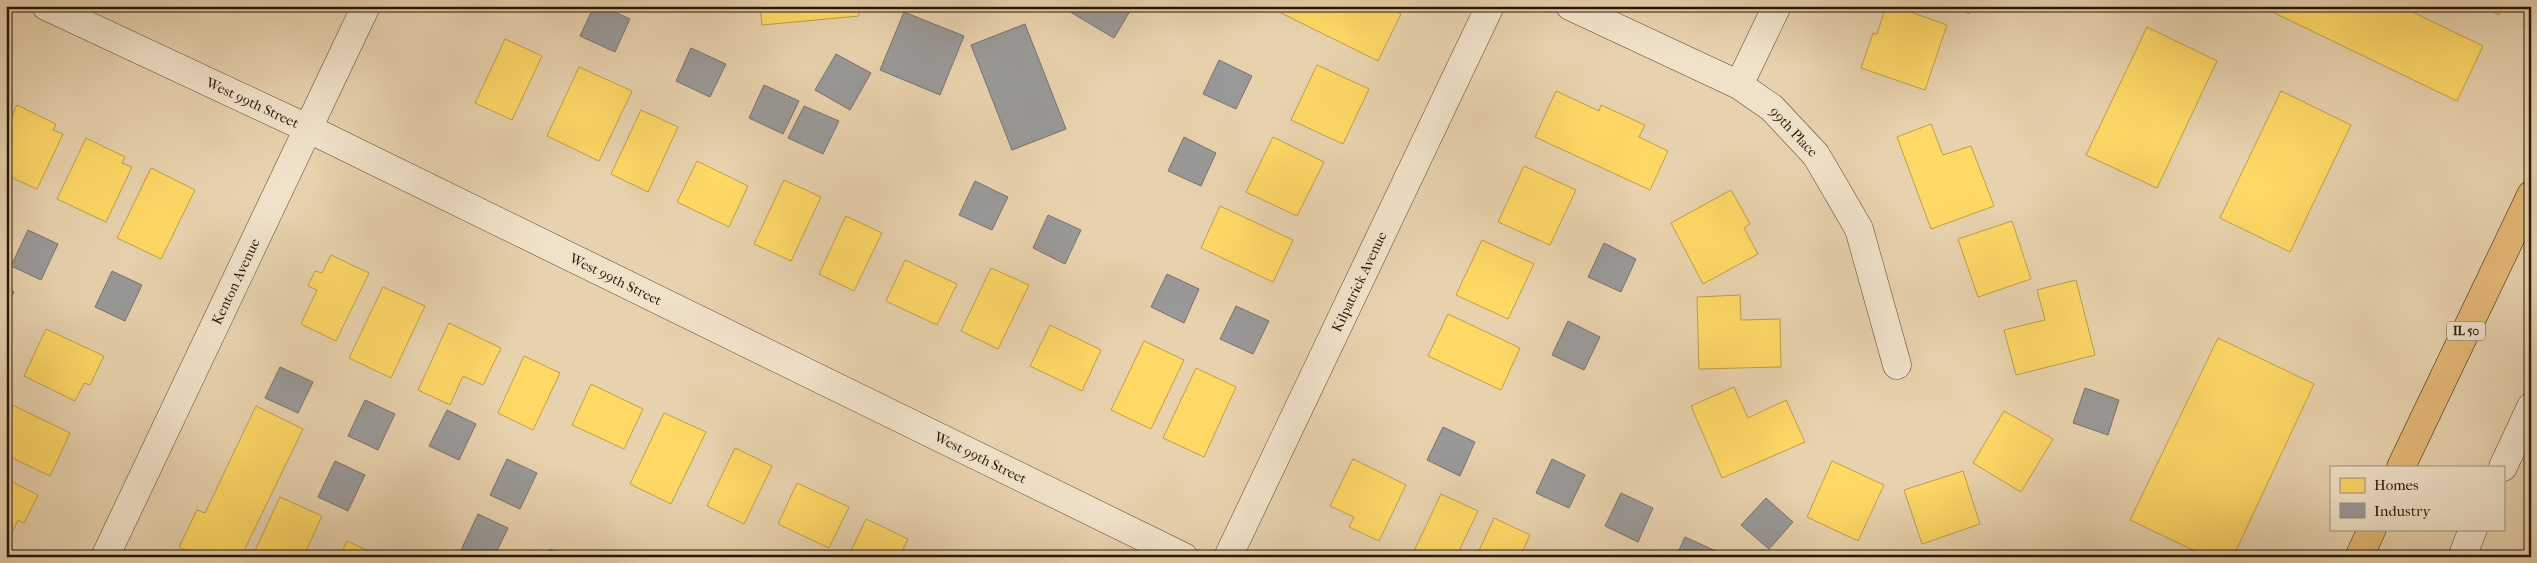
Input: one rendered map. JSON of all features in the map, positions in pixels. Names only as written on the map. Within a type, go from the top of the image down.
[{"type":"main road","name":"IL 50","points":[[2402,466],[2531,195]]},
{"type":"main road","points":[[2359,557],[2372,530]]},
{"type":"street","name":"West 99th Street","points":[[46,6],[309,129],[1184,557]]},
{"type":"street","name":"Kenton Avenue","points":[[105,557],[366,6]]},
{"type":"street","name":"Kilpatrick Avenue","points":[[1228,557],[1490,6]]},
{"type":"street","name":"99th Place","points":[[1570,6],[1739,85],[1772,108],[1816,155],[1859,229],[1897,365]]},
{"type":"street","points":[[1739,85],[1777,6]]},
{"type":"street","points":[[2502,466],[2531,408]]},
{"type":"street","points":[[2462,557],[2473,530]]},
{"type":"building: Homes","points":[[760,6],[858,6],[859,16],[762,25]]},
{"type":"building: Homes","points":[[1267,6],[1384,6],[1401,14],[1378,61]]},
{"type":"building: Homes","points":[[1886,6],[1893,6],[1947,25],[1925,90],[1861,68],[1873,33],[1877,34]]},
{"type":"building: Homes","points":[[1953,6],[1972,6],[1969,14]]},
{"type":"building: Homes","points":[[2260,6],[2400,6],[2483,46],[2457,101]]},
{"type":"building: Homes","points":[[2480,6],[2503,6],[2499,15]]},
{"type":"building: Homes","points":[[2147,27],[2217,61],[2157,188],[2086,155]]},
{"type":"building: Homes","points":[[505,39],[542,56],[512,120],[475,103]]},
{"type":"building: Homes","points":[[1317,65],[1369,89],[1343,144],[1291,120]]},
{"type":"building: Homes","points":[[579,67],[632,91],[599,161],[547,136]]},
{"type":"building: Homes","points":[[1556,91],[1599,111],[1601,105],[1645,125],[1639,137],[1668,151],[1650,190],[1535,137]]},
{"type":"building: Homes","points":[[2281,91],[2351,125],[2290,252],[2220,218]]},
{"type":"building: Homes","points":[[17,105],[56,124],[53,130],[63,134],[37,189],[6,175],[6,128]]},
{"type":"building: Homes","points":[[641,110],[678,127],[648,192],[611,174]]},
{"type":"building: Homes","points":[[1931,124],[1943,155],[1971,146],[1994,206],[1931,229],[1897,137]]},
{"type":"building: Homes","points":[[1273,137],[1324,162],[1297,216],[1246,192]]},
{"type":"building: Homes","points":[[86,138],[125,157],[122,163],[132,167],[106,222],[57,199]]},
{"type":"building: Homes","points":[[697,161],[748,186],[729,227],[677,202]]},
{"type":"building: Homes","points":[[1524,166],[1576,190],[1550,245],[1498,222]]},
{"type":"building: Homes","points":[[151,168],[195,190],[161,259],[117,238]]},
{"type":"building: Homes","points":[[784,180],[821,197],[791,261],[754,244]]},
{"type":"building: Homes","points":[[1731,190],[1750,224],[1744,228],[1758,254],[1703,284],[1671,223]]},
{"type":"building: Homes","points":[[1220,206],[1293,240],[1273,282],[1201,248]]},
{"type":"building: Homes","points":[[846,216],[882,233],[854,291],[819,274]]},
{"type":"building: Homes","points":[[2012,221],[2031,279],[1978,297],[1958,239]]},
{"type":"building: Homes","points":[[1482,240],[1534,264],[1508,319],[1456,295]]},
{"type":"building: Homes","points":[[331,255],[369,273],[336,341],[301,324],[317,290],[308,286],[315,271],[322,273]]},
{"type":"building: Homes","points":[[905,260],[957,284],[937,325],[886,301]]},
{"type":"building: Homes","points":[[991,268],[1029,285],[998,349],[961,331]]},
{"type":"building: Homes","points":[[2076,280],[2095,355],[2016,375],[2004,330],[2045,320],[2037,290]]},
{"type":"building: Homes","points":[[383,287],[425,306],[391,378],[349,358]]},
{"type":"building: Homes","points":[[1740,295],[1741,320],[1780,319],[1781,367],[1699,369],[1697,297]]},
{"type":"building: Homes","points":[[1448,314],[1520,348],[1501,390],[1428,356]]},
{"type":"building: Homes","points":[[449,323],[501,348],[483,385],[463,376],[450,405],[418,390]]},
{"type":"building: Homes","points":[[1050,325],[1101,350],[1082,391],[1030,366]]},
{"type":"building: Homes","points":[[46,329],[104,356],[90,385],[84,383],[75,401],[24,376]]},
{"type":"building: Homes","points":[[2218,338],[2314,384],[2233,557],[2208,557],[2130,520]]},
{"type":"building: Homes","points":[[1144,341],[1184,360],[1151,429],[1111,410]]},
{"type":"building: Homes","points":[[524,356],[560,373],[533,430],[498,413]]},
{"type":"building: Homes","points":[[1196,368],[1236,387],[1204,457],[1163,438]]},
{"type":"building: Homes","points":[[591,384],[643,409],[624,449],[572,425]]},
{"type":"building: Homes","points":[[1734,387],[1748,418],[1786,400],[1805,442],[1722,478],[1691,406]]},
{"type":"building: Homes","points":[[6,402],[70,433],[50,476],[6,455]]},
{"type":"building: Homes","points":[[256,406],[303,429],[241,557],[199,557],[179,547],[197,510],[205,513]]},
{"type":"building: Homes","points":[[2004,411],[2053,439],[2021,492],[1973,463]]},
{"type":"building: Homes","points":[[664,413],[706,432],[671,504],[630,484]]},
{"type":"building: Homes","points":[[735,448],[772,466],[744,524],[707,506]]},
{"type":"building: Homes","points":[[1353,459],[1406,485],[1379,541],[1349,527],[1354,517],[1330,506]]},
{"type":"building: Homes","points":[[1832,461],[1884,485],[1858,541],[1807,517]]},
{"type":"building: Homes","points":[[1963,471],[1980,524],[1922,544],[1904,490]]},
{"type":"building: Homes","points":[[6,479],[38,495],[24,523],[18,520],[9,539],[6,538]]},
{"type":"building: Homes","points":[[797,483],[849,507],[829,548],[778,524]]},
{"type":"building: Homes","points":[[1441,494],[1478,511],[1456,557],[1422,557],[1413,553]]},
{"type":"building: Homes","points":[[280,497],[322,516],[303,557],[252,557]]},
{"type":"building: Homes","points":[[1494,518],[1530,535],[1520,557],[1476,557]]},
{"type":"building: Homes","points":[[866,519],[908,539],[899,557],[848,557]]},
{"type":"building: Homes","points":[[347,541],[381,557],[339,557]]},
{"type":"building: Industry","points":[[259,6],[275,6],[272,12]]},
{"type":"building: Industry","points":[[594,6],[602,6],[630,19],[615,52],[580,36]]},
{"type":"building: Industry","points":[[1060,6],[1133,6],[1114,38]]},
{"type":"building: Industry","points":[[904,12],[964,36],[940,95],[880,70]]},
{"type":"building: Industry","points":[[1025,24],[1066,129],[1012,150],[971,45]]},
{"type":"building: Industry","points":[[691,48],[726,64],[710,97],[676,81]]},
{"type":"building: Industry","points":[[836,54],[871,73],[850,110],[815,90]]},
{"type":"building: Industry","points":[[1219,60],[1252,76],[1236,109],[1203,94]]},
{"type":"building: Industry","points":[[764,85],[799,101],[783,134],[749,118]]},
{"type":"building: Industry","points":[[804,106],[839,121],[823,154],[788,138]]},
{"type":"building: Industry","points":[[1184,137],[1216,153],[1201,186],[1168,171]]},
{"type":"building: Industry","points":[[975,181],[1008,197],[992,230],[959,215]]},
{"type":"building: Industry","points":[[1048,215],[1081,230],[1065,264],[1033,248]]},
{"type":"building: Industry","points":[[28,230],[58,244],[41,280],[11,266]]},
{"type":"building: Industry","points":[[1604,243],[1636,259],[1621,292],[1588,277]]},
{"type":"building: Industry","points":[[112,271],[142,285],[125,321],[95,307]]},
{"type":"building: Industry","points":[[1167,274],[1199,289],[1184,323],[1151,307]]},
{"type":"building: Industry","points":[[6,288],[14,292],[6,308]]},
{"type":"building: Industry","points":[[1236,306],[1269,321],[1253,354],[1220,339]]},
{"type":"building: Industry","points":[[1568,321],[1600,337],[1584,370],[1552,355]]},
{"type":"building: Industry","points":[[280,367],[313,382],[298,413],[265,398]]},
{"type":"building: Industry","points":[[2085,388],[2119,400],[2108,435],[2073,423]]},
{"type":"building: Industry","points":[[365,400],[395,414],[378,450],[348,436]]},
{"type":"building: Industry","points":[[447,410],[476,424],[459,460],[429,446]]},
{"type":"building: Industry","points":[[1443,427],[1475,442],[1460,476],[1427,460]]},
{"type":"building: Industry","points":[[507,459],[537,473],[520,509],[490,495]]},
{"type":"building: Industry","points":[[1552,459],[1585,475],[1569,508],[1536,493]]},
{"type":"building: Industry","points":[[335,461],[365,475],[348,511],[318,497]]},
{"type":"building: Industry","points":[[1621,493],[1653,508],[1638,542],[1605,526]]},
{"type":"building: Industry","points":[[1766,498],[1793,522],[1769,549],[1741,525]]},
{"type":"building: Industry","points":[[478,514],[508,528],[494,557],[475,557],[461,550]]},
{"type":"building: Industry","points":[[1685,537],[1718,552],[1716,557],[1676,557]]},
{"type":"building: Industry","points":[[550,549],[566,557],[547,557]]}]
